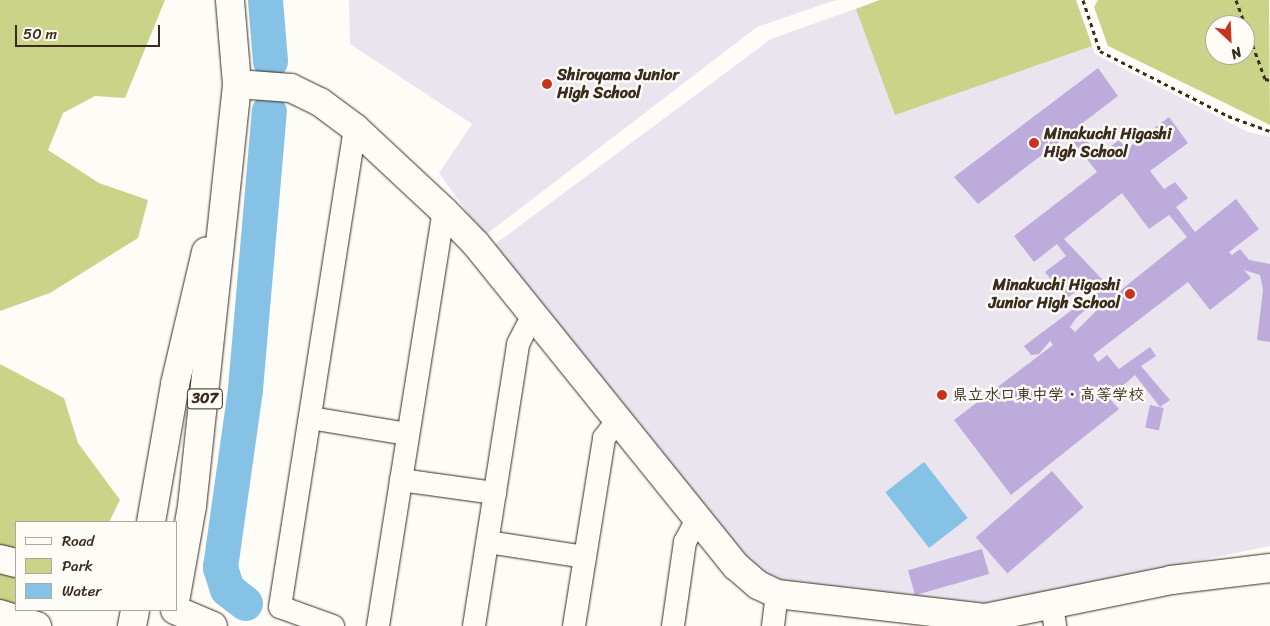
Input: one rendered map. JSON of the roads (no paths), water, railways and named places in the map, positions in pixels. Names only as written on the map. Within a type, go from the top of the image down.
[{"type":"main road","name":"307","points":[[178,582],[205,398],[224,214],[222,201],[237,84],[230,0]]},
{"type":"main road","points":[[237,84],[291,88],[355,128],[444,211],[618,420],[736,566],[777,594],[977,618],[1054,616],[1171,580],[1270,568]]},
{"type":"main road","name":"307","points":[[150,521],[175,384],[215,212],[222,201]]},
{"type":"main road","points":[[0,558],[15,563]]},
{"type":"main road","points":[[132,626],[135,611]]},
{"type":"main road","points":[[170,626],[175,611]]},
{"type":"main road","points":[[177,611],[213,626]]},
{"type":"main road","points":[[0,614],[37,626]]},
{"type":"street","points":[[333,626],[280,607],[355,128]]},
{"type":"street","points":[[378,626],[444,211]]},
{"type":"street","points":[[474,626],[518,344],[532,316]]},
{"type":"street","points":[[310,418],[408,434]]},
{"type":"street","points":[[574,626],[604,438],[618,420]]},
{"type":"street","points":[[401,480],[496,493]]},
{"type":"street","points":[[673,626],[685,542],[697,519]]},
{"type":"street","points":[[488,542],[585,557]]},
{"type":"street","points":[[772,626],[777,594]]},
{"type":"water","points":[[924,462],[968,518],[929,548],[885,492]]},
{"type":"waterway","points":[[265,0],[270,61]]},
{"type":"waterway","points":[[245,603],[227,589],[220,567],[245,389],[269,111]]},
{"type":"place","name":"Shiroyama Junior High School","points":[[547,84]]},
{"type":"place","name":"Minakuchi Higashi High School","points":[[1034,143]]},
{"type":"place","name":"Minakuchi Higashi Junior High School","points":[[1130,294]]},
{"type":"place","name":"県立水口東中学・高等学校","points":[[942,395]]}]
